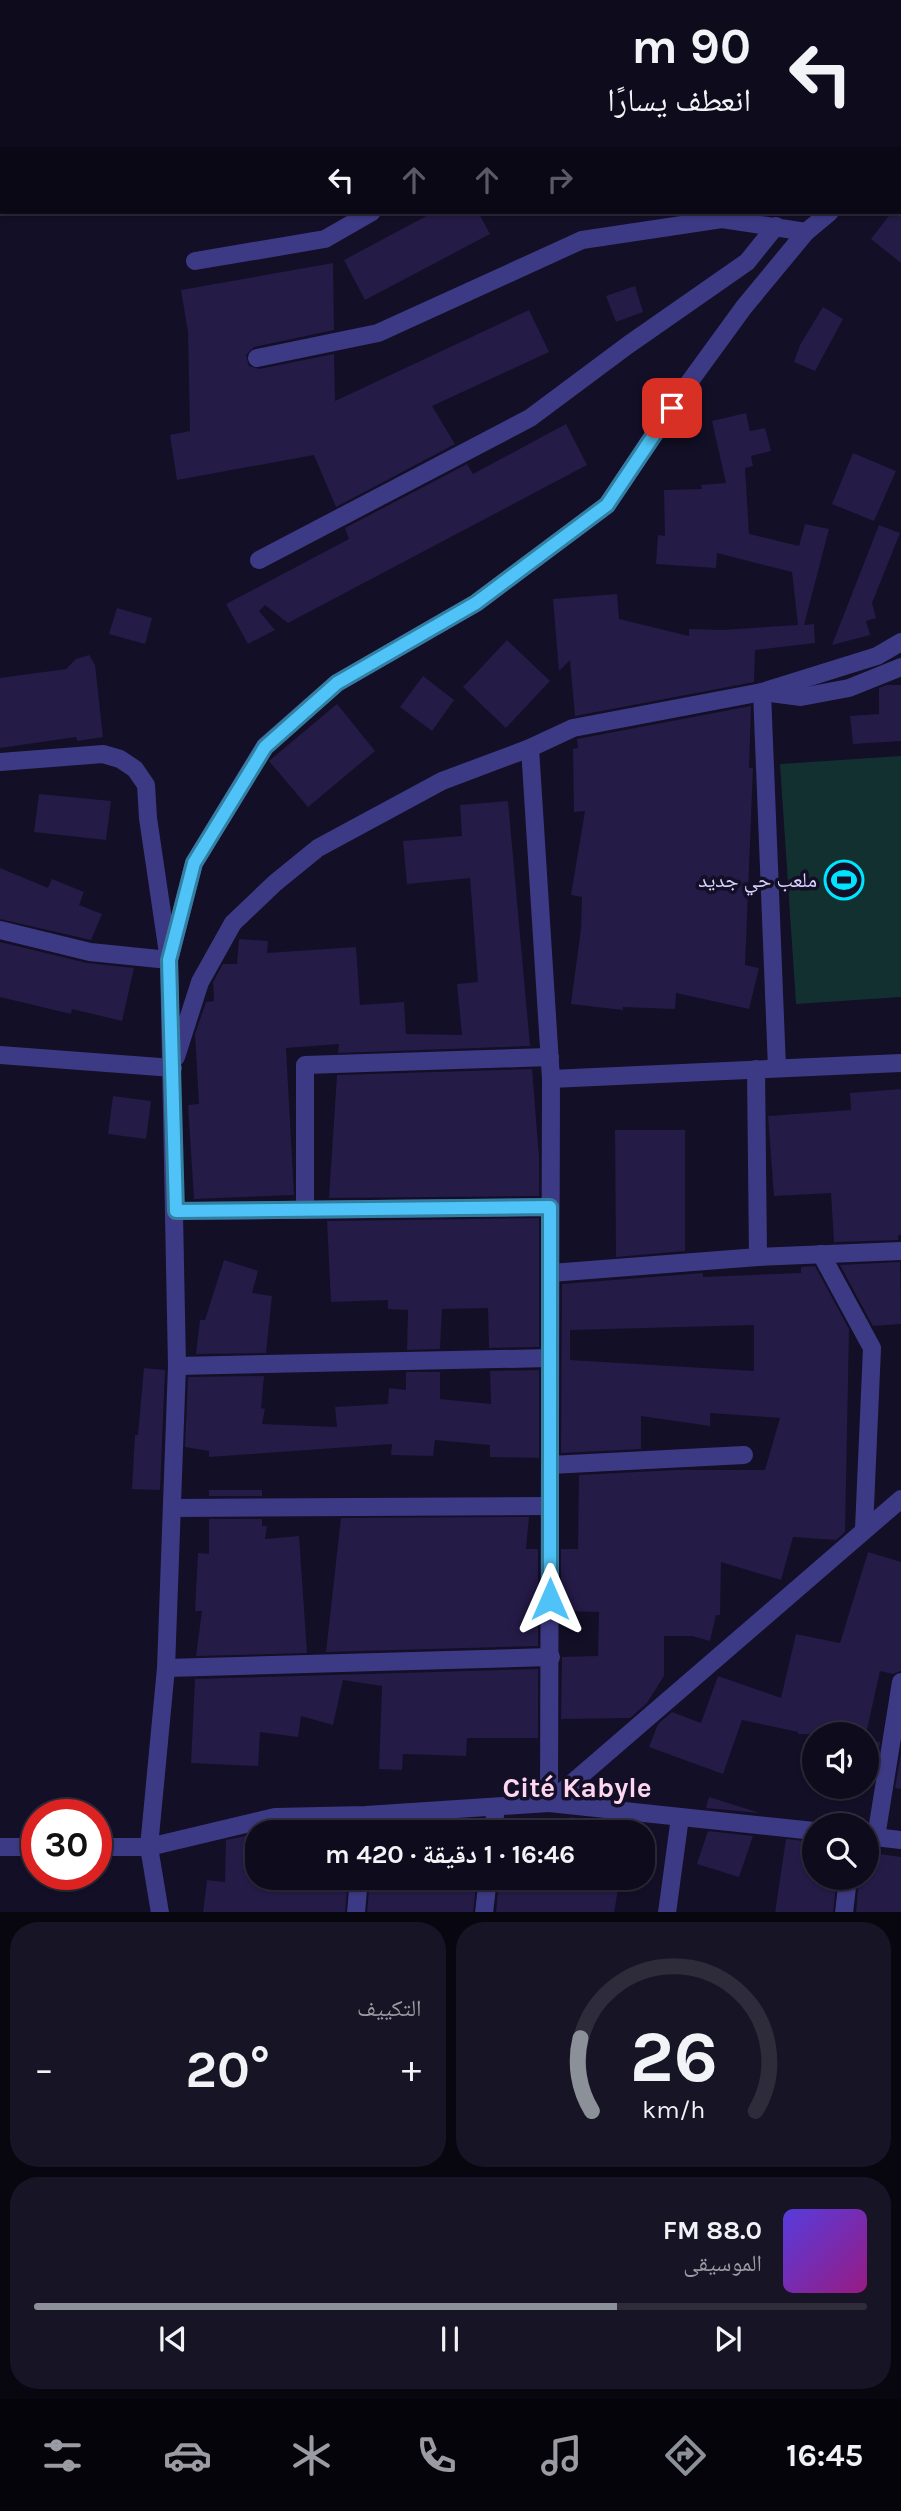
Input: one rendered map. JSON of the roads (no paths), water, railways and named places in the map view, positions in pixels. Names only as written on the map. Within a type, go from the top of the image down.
[{"type":"street","points":[[195,261],[325,239],[369,214]]},
{"type":"street","points":[[169,960],[194,863],[265,747],[337,683],[476,603],[607,505],[744,306],[806,232],[828,214]]},
{"type":"street","points":[[257,358],[378,333],[582,240],[722,219],[806,232]]},
{"type":"street","points":[[259,560],[530,418],[747,262],[776,226]]},
{"type":"street","points":[[173,1068],[200,982],[233,923],[275,883],[318,848],[442,781],[530,748],[573,728],[762,692],[877,656],[901,642]]},
{"type":"street","points":[[762,692],[801,697],[813,695],[849,688],[901,667]]},
{"type":"street","points":[[762,692],[777,1068]]},
{"type":"street","points":[[530,748],[551,1079],[549,1803]]},
{"type":"street","points":[[0,762],[103,754],[120,759],[135,769],[146,785],[148,818],[169,960],[176,1211],[177,1366],[173,1508],[166,1668],[149,1847],[160,1912]]},
{"type":"street","points":[[0,930],[90,952],[169,960]]},
{"type":"street","points":[[0,1055],[173,1068]]},
{"type":"street","points":[[305,1210],[305,1065],[550,1057]]},
{"type":"street","points":[[551,1079],[901,1063]]},
{"type":"street","points":[[756,1069],[758,1258]]},
{"type":"street","points":[[176,1211],[550,1207]]},
{"type":"street","points":[[551,1273],[901,1251]]},
{"type":"street","points":[[821,1254],[872,1348],[864,1529]]},
{"type":"street","points":[[177,1366],[550,1358]]},
{"type":"street","points":[[550,1465],[744,1455]]},
{"type":"street","points":[[549,1803],[901,1499]]},
{"type":"street","points":[[173,1508],[550,1506]]},
{"type":"street","points":[[166,1668],[551,1657]]},
{"type":"street","points":[[876,1813],[901,1682]]},
{"type":"street","points":[[396,1820],[549,1803],[802,1830]]},
{"type":"street","points":[[494,1820],[495,1807]]},
{"type":"street","points":[[262,1820],[275,1817],[314,1820]]},
{"type":"street","points":[[667,1912],[680,1817]]},
{"type":"street","points":[[112,1847],[149,1847],[245,1824]]},
{"type":"street","points":[[879,1838],[901,1840]]},
{"type":"street","points":[[0,1847],[21,1847]]},
{"type":"street","points":[[356,1912],[358,1890]]},
{"type":"street","points":[[484,1912],[487,1890]]},
{"type":"street","points":[[844,1912],[847,1890]]},
{"type":"place","name":"ملعب حي جديد","points":[[844,880]]},
{"type":"district","name":"Cité Kabyle","points":[[577,1787]]}]
